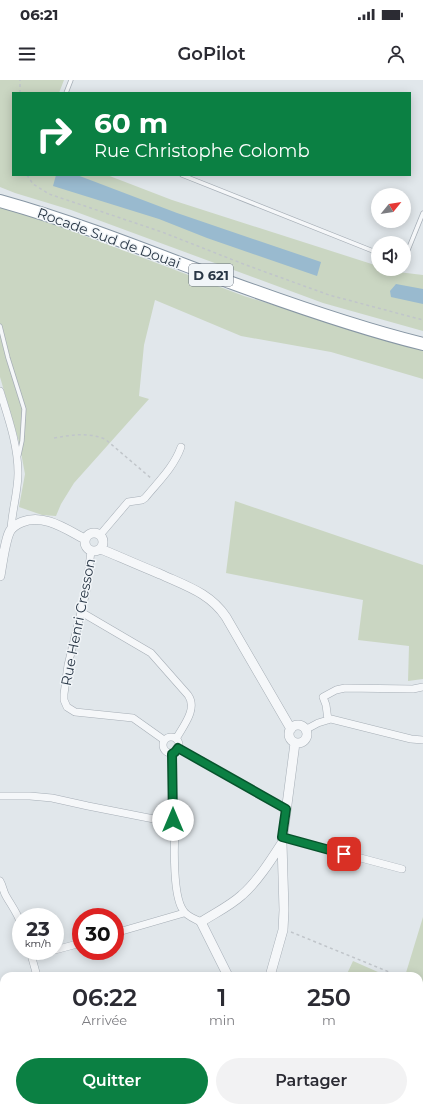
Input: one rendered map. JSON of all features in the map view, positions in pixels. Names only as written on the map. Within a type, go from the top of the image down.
[{"type":"highway","name":"Rocade Sud de Douai","points":[[0,194],[99,225],[295,299],[351,317],[423,337]]},
{"type":"highway","name":"Rocade Sud de Douai","points":[[0,201],[43,213],[100,233],[311,311],[423,344]]},
{"type":"street","points":[[0,391],[12,432],[18,474],[11,529],[8,536],[0,576]]},
{"type":"street","points":[[100,535],[127,503],[130,501],[143,500],[175,461],[181,447]]},
{"type":"street","points":[[11,529],[18,523],[26,520],[40,519],[86,539]]},
{"type":"street","points":[[92,533],[100,535],[103,541],[101,548],[96,551],[91,551],[88,549],[86,539],[88,536],[92,533]]},
{"type":"street","points":[[101,548],[197,591],[213,601],[226,617],[291,729]]},
{"type":"street","name":"Rue Henri Cresson","points":[[91,551],[87,589],[67,671],[64,697],[67,707],[75,712],[133,718],[164,740]]},
{"type":"street","points":[[81,612],[151,652],[190,698],[192,702],[191,710],[176,739]]},
{"type":"street","points":[[328,720],[326,705],[322,697],[336,690],[349,688],[413,689],[423,687]]},
{"type":"street","points":[[305,730],[318,723],[328,720],[335,720],[411,739],[423,740]]},
{"type":"street","points":[[296,726],[301,726],[305,730],[306,735],[304,740],[300,743],[293,741],[290,737],[289,734],[291,729],[296,726]]},
{"type":"street","points":[[172,754],[167,753],[162,745],[164,740],[170,737],[176,739],[179,743],[178,748],[172,754],[175,866],[177,892],[180,905],[184,913],[201,922],[226,972]]},
{"type":"street","points":[[271,972],[283,930],[284,902],[282,840],[295,742]]},
{"type":"street","points":[[178,748],[286,809]]},
{"type":"street","points":[[0,796],[52,798],[164,822],[173,826]]},
{"type":"street","points":[[282,840],[402,869]]},
{"type":"street","points":[[201,922],[236,900],[246,891],[269,862],[282,840]]},
{"type":"street","points":[[0,881],[4,887],[4,893],[14,908]]},
{"type":"street","points":[[124,930],[184,913]]},
{"type":"street","points":[[33,960],[36,972]]},
{"type":"lane","points":[[66,92],[71,80]]},
{"type":"lane","points":[[185,176],[371,250]]},
{"type":"lane","points":[[411,243],[423,213]]},
{"type":"lane","points":[[0,326],[8,358],[24,408],[22,441],[17,460]]},
{"type":"path","points":[[20,80],[20,92]]},
{"type":"path","points":[[28,176],[33,184],[49,194],[162,232],[246,265],[329,295],[423,320]]},
{"type":"path","points":[[54,438],[74,434],[105,438],[158,483]]},
{"type":"path","points":[[283,930],[390,972]]},
{"type":"green space","points":[[0,80],[64,80],[59,92],[12,92],[12,176],[110,176],[172,200],[371,264],[371,276],[411,276],[411,274],[423,275],[423,331],[323,303],[71,210],[0,187]]},
{"type":"green space","points":[[0,206],[11,208],[244,296],[388,340],[423,348],[423,379],[331,352],[241,336],[155,300],[144,345],[139,396],[149,399],[74,483],[61,504],[56,516],[42,515],[19,507],[25,474],[19,442],[0,377]]},
{"type":"green space","points":[[235,501],[423,565],[423,679],[408,681],[409,646],[358,640],[363,600],[226,573]]},
{"type":"green space","points":[[423,917],[423,972],[406,972]]},
{"type":"green space","points":[[353,961],[378,972],[348,972]]},
{"type":"water","points":[[56,176],[80,176],[177,213],[321,262],[317,276],[207,238],[159,219],[53,186]]},
{"type":"water","points":[[396,284],[423,289],[423,304],[391,297],[390,291]]},
{"type":"route","points":[[173,820],[172,754],[177,751],[178,748],[286,809],[282,837],[344,854]]}]
